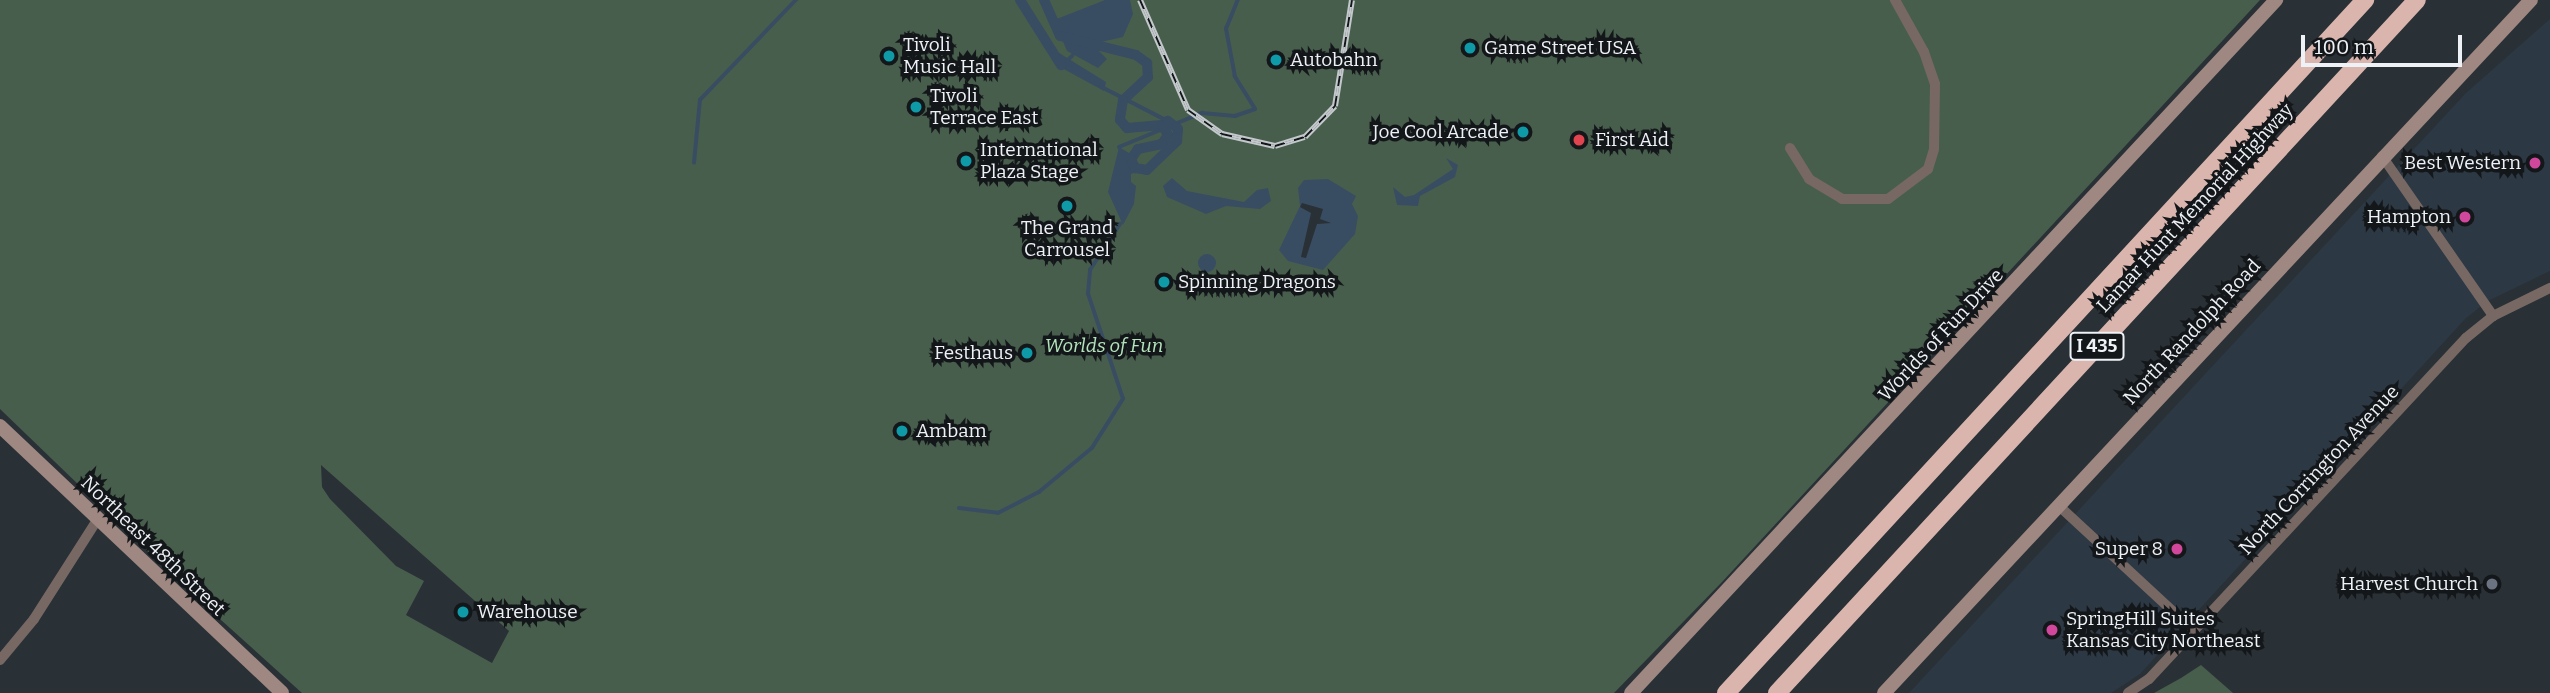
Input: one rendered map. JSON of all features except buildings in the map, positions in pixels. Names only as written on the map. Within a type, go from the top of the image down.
[{"type":"highway","name":"Lamar Hunt Memorial Highway","points":[[1726,693],[2365,0]]},
{"type":"highway","name":"Lamar Hunt Memorial Highway","points":[[1777,693],[2417,0]]},
{"type":"main road","name":"Worlds of Fun Drive","points":[[1631,693],[2276,0]]},
{"type":"main road","name":"North Randolph Road","points":[[1884,693],[2382,156],[2531,0]]},
{"type":"main road","name":"Northeast 48th Street","points":[[0,426],[282,693]]},
{"type":"street","points":[[1790,148],[1809,179],[1842,199],[1888,199],[1928,169],[1934,149],[1935,84],[1924,52],[1895,0]]},
{"type":"street","points":[[2382,156],[2493,316]]},
{"type":"street","name":"North Corrington Avenue","points":[[2128,693],[2149,679],[2466,338],[2493,316],[2550,288]]},
{"type":"street","points":[[2059,505],[2194,631]]},
{"type":"street","points":[[0,660],[34,619],[97,520]]},
{"type":"shaded area","points":[[2550,19],[2550,271],[2488,301],[2466,318],[2140,674],[2111,693],[1909,693],[2466,93]]},
{"type":"green space","name":"Worlds of Fun","points":[[0,0],[2260,0],[1722,582],[1614,693],[302,693],[190,592],[0,409]],"holes":[[[321,465],[509,631],[492,663],[406,615],[424,581],[396,566],[330,499],[322,487]]]},
{"type":"green space","points":[[2201,665],[2233,693],[2154,693],[2181,678]]},
{"type":"water","points":[[1105,0],[1130,0],[1133,14],[1123,37],[1092,44],[1107,59],[1098,68],[1067,51],[1054,20]]},
{"type":"water","points":[[1056,51],[1106,82],[1104,91],[1060,67],[1051,54]]},
{"type":"water","points":[[1119,147],[1129,153],[1140,171],[1131,174],[1131,182],[1136,186],[1134,204],[1123,225],[1108,192]]},
{"type":"water","points":[[1446,158],[1458,165],[1455,177],[1420,196],[1418,206],[1397,205],[1393,187],[1405,197],[1414,195],[1453,169]]},
{"type":"water","points":[[1172,178],[1187,191],[1244,202],[1257,190],[1268,188],[1271,201],[1260,209],[1226,206],[1206,214],[1167,197],[1163,186]]},
{"type":"water","points":[[1328,179],[1356,196],[1352,204],[1358,216],[1355,234],[1323,270],[1288,261],[1279,250],[1300,206],[1298,188],[1304,180]]},
{"type":"water","points":[[1207,254],[1213,257],[1216,263],[1213,269],[1207,272],[1201,269],[1198,263],[1201,257]]},
{"type":"pier","points":[[1302,203],[1323,209],[1320,219],[1331,223],[1317,224],[1306,258],[1301,257],[1311,213],[1300,207]]},
{"type":"waterway","points":[[694,163],[700,100],[796,0]]},
{"type":"waterway","points":[[1020,0],[1061,65]]},
{"type":"waterway","points":[[1044,0],[1060,36],[1136,55],[1147,63],[1148,77],[1123,100],[1120,120],[1127,128],[1162,125],[1168,135],[1162,144],[1138,149],[1131,159],[1135,168],[1147,170],[1177,141],[1178,129],[1168,121]]},
{"type":"waterway","points":[[1119,147],[1202,113],[1235,116],[1255,109],[1235,77],[1226,29],[1238,0]]},
{"type":"waterway","points":[[1068,60],[1072,56]]},
{"type":"waterway","points":[[1102,87],[1168,121]]},
{"type":"waterway","points":[[959,508],[998,513],[1039,492],[1092,448],[1123,399],[1088,294],[1090,270],[1120,224]]},
{"type":"railway","points":[[1140,0],[1188,110],[1222,134],[1275,146],[1305,137],[1335,106],[1352,0]]},
{"type":"place","name":"Game Street USA","points":[[1470,48]]},
{"type":"place","name":"Tivoli Music Hall","points":[[889,56]]},
{"type":"place","name":"Autobahn","points":[[1276,60]]},
{"type":"place","name":"Tivoli Terrace East","points":[[916,107]]},
{"type":"place","name":"Joe Cool Arcade","points":[[1523,132]]},
{"type":"place","name":"First Aid","points":[[1579,140]]},
{"type":"place","name":"International Plaza Stage","points":[[966,161]]},
{"type":"place","name":"Best Western","points":[[2535,163]]},
{"type":"place","name":"The Grand Carrousel","points":[[1067,206]]},
{"type":"place","name":"Hampton","points":[[2465,217]]},
{"type":"place","name":"Spinning Dragons","points":[[1164,282]]},
{"type":"place","name":"Festhaus","points":[[1027,353]]},
{"type":"place","name":"Ambam","points":[[902,431]]},
{"type":"place","name":"Super 8","points":[[2177,549]]},
{"type":"place","name":"Harvest Church","points":[[2492,584]]},
{"type":"place","name":"Warehouse","points":[[463,612]]},
{"type":"place","name":"SpringHill Suites Kansas City Northeast","points":[[2052,630]]}]
